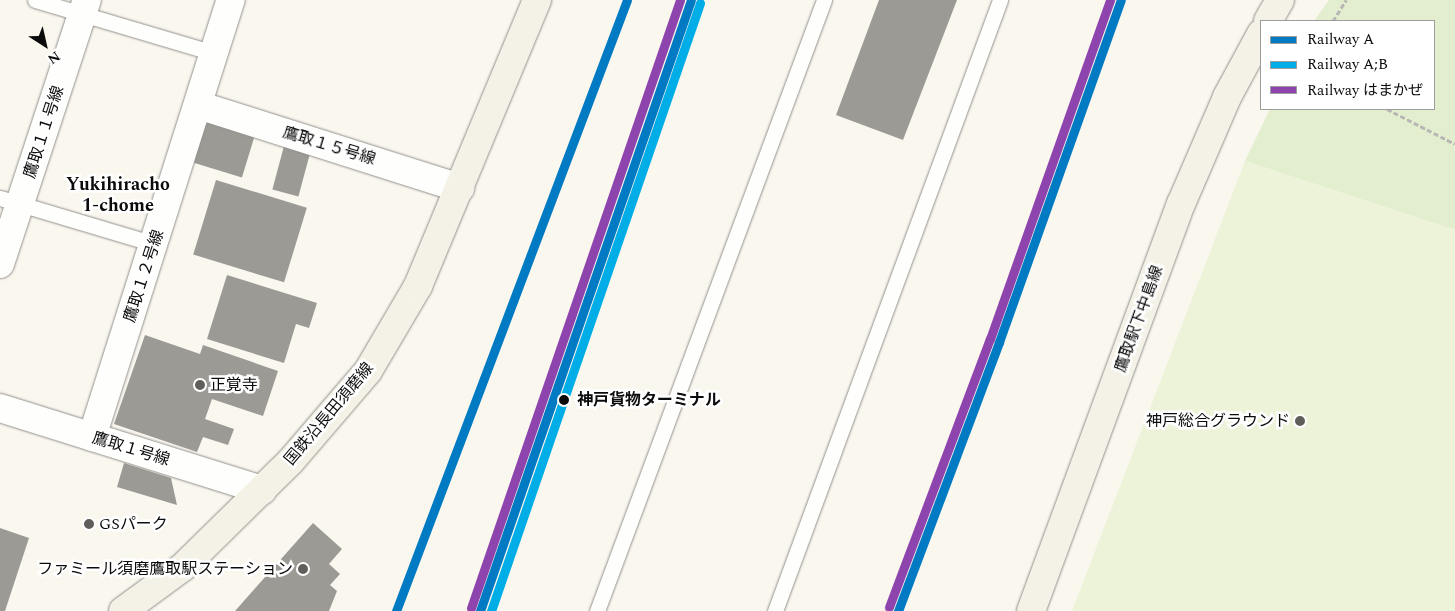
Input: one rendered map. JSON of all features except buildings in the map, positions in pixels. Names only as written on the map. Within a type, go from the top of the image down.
[{"type":"street","name":"鷹取１２号線","points":[[92,437],[231,0]]},
{"type":"street","name":"国鉄沿長田須磨線","points":[[123,611],[183,567],[262,490],[290,462],[368,371],[418,286],[537,0]]},
{"type":"street","points":[[1269,20],[1280,0]]},
{"type":"street","name":"鷹取１１号線","points":[[0,264],[10,201],[85,7]]},
{"type":"street","name":"鷹取駅下中島線","points":[[1031,611],[1181,204],[1227,97],[1260,36]]},
{"type":"street","name":"鷹取１５号線","points":[[198,105],[460,188]]},
{"type":"street","name":"鷹取１号線","points":[[0,408],[262,490]]},
{"type":"lane","points":[[35,0],[85,7],[214,53]]},
{"type":"lane","points":[[597,611],[824,0]]},
{"type":"lane","points":[[775,611],[1000,0]]},
{"type":"lane","points":[[10,201],[154,244]]},
{"type":"path","points":[[1334,20],[1346,0]]},
{"type":"path","points":[[1389,110],[1455,144]]},
{"type":"green space","points":[[1329,0],[1455,0],[1455,230],[1245,161],[1270,110],[1435,110],[1435,20],[1315,20]]},
{"type":"green space","name":"神戸総合グラウンド","points":[[1245,161],[1455,230],[1455,611],[1072,611]]},
{"type":"rail line","name":"A","points":[[396,611],[627,0]]},
{"type":"rail line","name":"はまかぜ","points":[[471,608],[680,0]]},
{"type":"rail line","name":"A","points":[[480,611],[691,0]]},
{"type":"rail line","name":"はまかぜ","points":[[889,607],[990,339],[1110,0]]},
{"type":"rail line","name":"A","points":[[898,611],[999,342],[1121,0]]},
{"type":"rail line","name":"A;B","points":[[491,611],[700,3]]},
{"type":"place","name":"正覚寺","points":[[200,385]]},
{"type":"place","name":"神戸貨物ターミナル","points":[[564,400]]},
{"type":"place","name":"神戸総合グラウンド","points":[[1300,421]]},
{"type":"place","name":"GSパーク","points":[[89,524]]},
{"type":"place","name":"ファミール須磨鷹取駅ステーション","points":[[303,569]]},
{"type":"district","name":"Yukihiracho 1-chome","points":[[118,196]]}]
